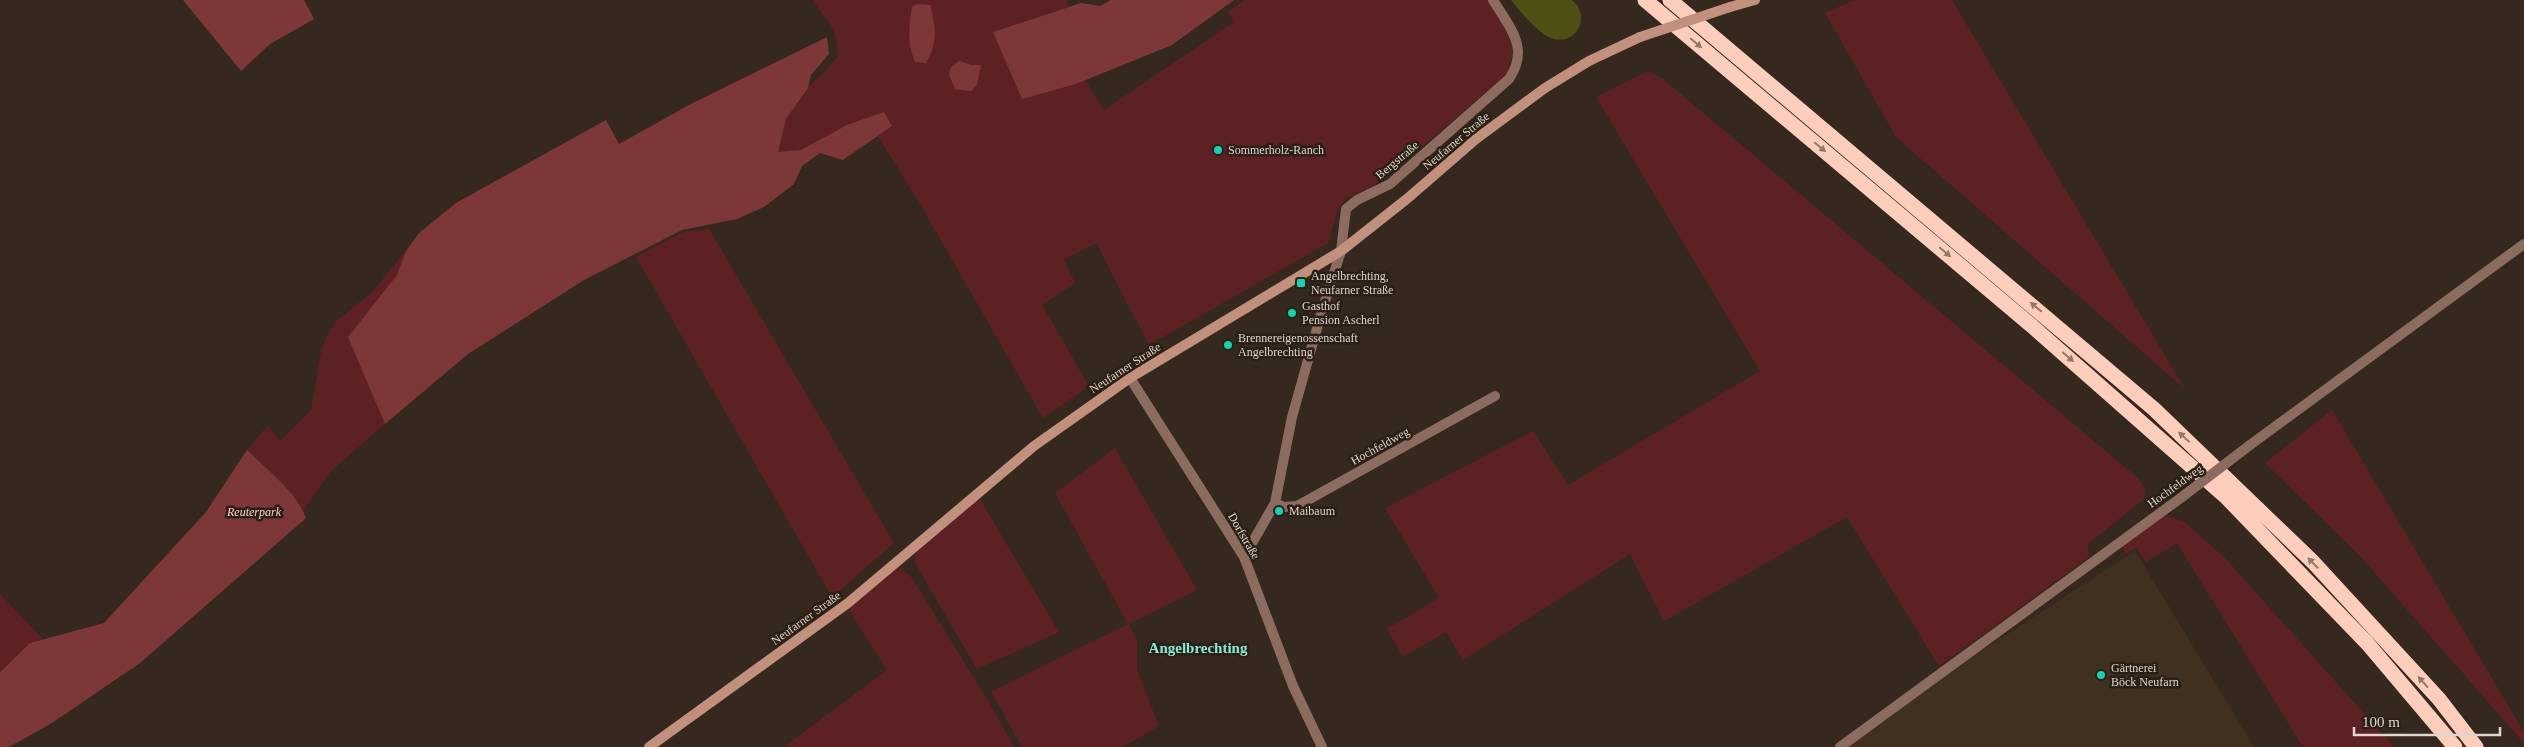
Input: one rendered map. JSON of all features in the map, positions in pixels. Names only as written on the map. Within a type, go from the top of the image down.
[{"type":"highway","points":[[1645,0],[2032,326],[2227,498],[2367,643],[2455,747]]},
{"type":"highway","points":[[1670,0],[2154,409],[2313,562],[2439,699],[2476,747]]},
{"type":"street","name":"Bergstraße","points":[[1244,557],[1274,503],[1292,417],[1341,251],[1346,209],[1357,200],[1390,184],[1509,79],[1517,67],[1519,50],[1517,42],[1493,0]]},
{"type":"street","name":"Neufarner Straße","points":[[649,747],[848,603],[1034,446],[1130,378],[1341,251],[1408,198],[1504,117],[1552,83],[1636,38],[1755,0]]},
{"type":"street","name":"Hochfeldweg","points":[[1840,747],[2524,244]]},
{"type":"street","name":"Dorfstraße","points":[[1130,378],[1244,557],[1293,686],[1322,747]]},
{"type":"street","name":"Hochfeldweg","points":[[1274,503],[1284,507],[1297,506],[1495,396]]},
{"type":"shaded area","points":[[812,0],[1066,0],[1068,7],[993,32],[1076,84],[1085,80],[1104,110],[1234,22],[1228,12],[1244,0],[1489,0],[1510,35],[1512,52],[1506,75],[1386,177],[1367,189],[1346,198],[1338,209],[1328,243],[1149,345],[1096,243],[1064,259],[1075,283],[1042,305],[1089,386],[1043,418],[920,204],[878,136],[892,126],[847,125],[801,150],[777,153],[786,119],[808,88],[838,57],[834,31]]},
{"type":"shaded area","points":[[1511,0],[1572,0],[1578,6],[1581,13],[1579,27],[1570,37],[1554,39],[1543,33]]},
{"type":"shaded area","points":[[1855,0],[1952,0],[2185,389],[1896,137],[1825,13]]},
{"type":"shaded area","points":[[1648,71],[1663,79],[2138,478],[2145,489],[2144,499],[2088,544],[2089,557],[1939,666],[1847,517],[1664,621],[1630,554],[1463,660],[1446,632],[1403,657],[1387,629],[1439,598],[1385,508],[1533,431],[1568,485],[1760,371],[1596,97]]},
{"type":"shaded area","points":[[709,229],[894,543],[832,597],[636,257],[684,232]]},
{"type":"shaded area","points":[[406,251],[398,275],[349,337],[385,424],[331,471],[303,511],[283,486],[247,450],[268,425],[280,441],[311,410],[322,347],[335,322],[371,293]]},
{"type":"shaded area","points":[[2332,410],[2524,732],[2524,743],[2361,557],[2265,463]]},
{"type":"shaded area","points":[[1115,448],[1197,590],[1129,624],[1137,642],[1137,670],[1159,726],[1123,747],[1022,747],[991,692],[1128,624],[1055,493]]},
{"type":"shaded area","points":[[978,496],[1059,632],[977,669],[915,563],[916,550]]},
{"type":"shaded area","points":[[2167,516],[2185,522],[2226,559],[2394,747],[2303,747],[2177,543],[2146,562],[2136,548],[2126,554],[2121,545],[2157,518]]},
{"type":"shaded area","points":[[2135,551],[2254,747],[1847,747],[1969,659]]},
{"type":"shaded area","points":[[898,566],[912,578],[990,704],[1014,747],[784,747],[887,670],[848,609]]},
{"type":"shaded area","points":[[0,594],[43,639],[30,643],[0,671]]},
{"type":"green space","points":[[183,0],[304,0],[314,19],[270,44],[241,71]]},
{"type":"green space","points":[[1111,0],[1234,0],[1172,45],[1076,84],[1022,99],[993,32],[1081,3],[1100,6]]},
{"type":"green space","points":[[918,4],[930,5],[934,21],[933,49],[926,63],[915,62],[910,42],[912,7]]},
{"type":"green space","points":[[827,37],[829,54],[811,75],[808,88],[786,119],[778,152],[801,150],[847,125],[884,112],[892,126],[843,160],[820,153],[802,166],[794,184],[764,207],[737,219],[682,230],[584,280],[468,354],[385,424],[348,337],[397,275],[406,251],[419,233],[456,203],[606,120],[619,144],[689,105]]},
{"type":"green space","points":[[959,61],[971,65],[981,65],[977,85],[971,91],[955,89],[949,74],[951,67]]},
{"type":"green space","name":"Reuterpark","points":[[247,450],[288,490],[306,518],[140,663],[52,723],[9,747],[0,747],[0,672],[30,643],[104,623],[206,512]]},
{"type":"place","name":"Sommerholz-Ranch","points":[[1218,150]]},
{"type":"place","name":"Angelbrechting, Neufarner Straße","points":[[1301,283]]},
{"type":"place","name":"Gasthof Pension Ascherl","points":[[1292,313]]},
{"type":"place","name":"Brennereigenossenschaft Angelbrechting","points":[[1228,345]]},
{"type":"place","name":"Maibaum","points":[[1279,511]]},
{"type":"place","name":"Gärtnerei Böck Neufarn","points":[[2101,675]]},
{"type":"district","name":"Angelbrechting","points":[[1198,648]]}]
